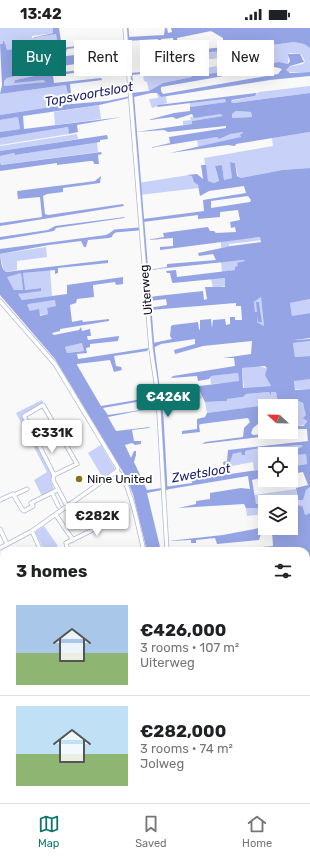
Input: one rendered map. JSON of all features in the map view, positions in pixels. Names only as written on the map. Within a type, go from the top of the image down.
[{"type":"street","name":"Uiterweg","points":[[125,28],[127,33],[130,97],[151,348],[158,396],[167,547]]},
{"type":"street","points":[[0,301],[54,364],[79,402],[118,468],[117,471],[127,487],[143,547]]},
{"type":"street","points":[[54,475],[77,464],[43,406],[24,416],[54,475],[53,480],[66,506]]},
{"type":"street","points":[[2,547],[32,532],[66,506],[117,471]]},
{"type":"street","points":[[0,500],[28,489]]},
{"type":"street","points":[[14,495],[24,510],[33,506],[31,503],[58,490]]},
{"type":"street","points":[[52,493],[59,506]]},
{"type":"street","points":[[56,515],[72,540]]},
{"type":"street","points":[[67,547],[66,544],[72,540],[115,519]]},
{"type":"street","points":[[0,529],[7,544]]},
{"type":"street","points":[[32,532],[39,547]]},
{"type":"shaded area","points":[[0,28],[53,28],[53,33],[32,36],[32,38],[56,34],[57,40],[12,40],[12,49],[7,50],[3,44],[0,44]]},
{"type":"shaded area","points":[[294,42],[304,44],[310,48],[310,72],[288,72],[286,70],[288,67],[303,64],[305,61],[301,54],[289,53],[288,64],[279,62],[274,63],[274,45]]},
{"type":"shaded area","points":[[217,50],[217,58],[209,59],[209,52]]},
{"type":"shaded area","points":[[217,66],[217,72],[209,74],[209,67]]},
{"type":"shaded area","points":[[16,76],[35,76],[15,80],[14,82],[43,80],[47,82],[4,86],[4,81],[7,78]]},
{"type":"shaded area","points":[[143,76],[192,77],[163,83],[149,91],[147,82],[144,81]]},
{"type":"shaded area","points":[[66,85],[70,104],[0,115],[0,94]]},
{"type":"shaded area","points":[[310,86],[310,93],[234,103],[231,101],[255,96],[259,92]]},
{"type":"shaded area","points":[[157,93],[161,97],[166,96],[167,103],[152,108],[149,99],[158,98]]},
{"type":"shaded area","points":[[225,99],[226,102],[190,107],[190,103]]},
{"type":"shaded area","points":[[99,105],[101,119],[55,125],[54,112]]},
{"type":"shaded area","points":[[236,111],[251,112],[252,117],[232,118],[232,114]]},
{"type":"shaded area","points":[[220,114],[224,116],[192,121],[193,124],[183,125],[183,121],[191,120],[190,117]]},
{"type":"shaded area","points":[[18,117],[20,129],[0,132],[0,120]]},
{"type":"shaded area","points":[[68,127],[69,134],[0,145],[0,138]]},
{"type":"shaded area","points":[[242,130],[240,138],[198,147],[197,139],[217,137],[219,139]]},
{"type":"shaded area","points":[[310,132],[310,168],[282,170],[241,178],[238,176],[235,163],[231,162],[232,178],[224,180],[222,165],[215,166],[219,182],[213,183],[208,181],[204,158],[273,146],[272,138]]},
{"type":"shaded area","points":[[77,134],[78,139],[0,151],[0,146]]},
{"type":"shaded area","points":[[97,142],[98,152],[0,165],[0,156]]},
{"type":"shaded area","points":[[189,175],[193,177],[199,188],[139,195],[138,183]]},
{"type":"shaded area","points":[[261,237],[261,240],[229,244],[229,247],[221,248],[221,241]]},
{"type":"shaded area","points":[[46,247],[47,257],[17,261],[17,270],[4,272],[0,254]]},
{"type":"shaded area","points":[[243,260],[245,262],[235,270],[222,272],[221,262]]},
{"type":"shaded area","points":[[50,270],[52,296],[22,300],[18,294],[41,290],[41,288],[24,290],[23,273]]},
{"type":"shaded area","points":[[21,273],[23,290],[14,290],[6,276]]},
{"type":"shaded area","points":[[225,278],[226,286],[213,288],[211,279]]},
{"type":"shaded area","points":[[261,297],[264,326],[257,322],[257,314],[262,322],[259,302],[257,312],[255,312],[254,302]]},
{"type":"shaded area","points":[[310,299],[310,313],[292,316],[290,303]]},
{"type":"shaded area","points":[[55,300],[70,305],[47,308],[48,314],[42,315],[33,313],[26,306],[29,304]]},
{"type":"shaded area","points":[[310,341],[310,356],[295,357],[293,343]]},
{"type":"shaded area","points":[[82,343],[84,351],[67,353],[65,347]]},
{"type":"shaded area","points":[[256,366],[267,368],[266,376],[271,386],[244,388],[242,368]]},
{"type":"shaded area","points":[[238,373],[239,382],[211,384],[210,376]]},
{"type":"shaded area","points":[[310,379],[310,389],[295,389],[294,380]]},
{"type":"shaded area","points":[[199,390],[202,398],[200,399],[159,404],[159,395]]},
{"type":"shaded area","points":[[276,391],[277,399],[258,399],[258,407],[207,413],[205,402],[227,401],[227,399],[243,397],[246,394],[269,392],[271,394],[271,392]]},
{"type":"shaded area","points":[[42,400],[43,403],[22,415],[52,476],[51,481],[54,490],[42,496],[34,480],[47,472],[16,413]]},
{"type":"shaded area","points":[[298,400],[302,403],[306,414],[305,425],[298,425]]},
{"type":"shaded area","points":[[101,445],[115,469],[103,478],[88,453]]},
{"type":"shaded area","points":[[303,446],[298,448],[298,447],[270,447]]},
{"type":"shaded area","points":[[258,448],[258,470],[254,470],[253,462],[232,466],[229,464],[234,454],[242,452],[245,455],[245,451]]},
{"type":"shaded area","points":[[306,454],[307,464],[298,466],[298,455]]},
{"type":"shaded area","points":[[310,487],[310,513],[305,515],[303,507],[298,508],[298,499],[303,499],[306,490]]},
{"type":"shaded area","points":[[296,489],[297,495],[258,495],[258,504],[256,504],[254,495]]},
{"type":"shaded area","points":[[258,507],[258,515],[247,516],[246,508]]},
{"type":"shaded area","points":[[44,526],[58,546],[43,547],[35,532]]},
{"type":"water","points":[[53,28],[59,28],[61,40],[57,40],[56,34],[31,38],[53,33]]},
{"type":"water","points":[[165,28],[167,28],[168,33],[172,32],[171,28],[310,28],[310,48],[304,44],[294,42],[274,45],[274,40],[223,40],[223,38],[211,31],[177,38],[177,40],[173,40],[173,38],[161,40],[132,41],[127,40],[127,37],[164,35]]},
{"type":"water","points":[[3,41],[7,50],[12,49],[12,76],[16,76],[7,78],[4,81],[4,86],[46,82],[43,80],[14,83],[15,80],[34,76],[53,76],[54,83],[101,78],[102,80],[70,84],[72,104],[107,101],[131,96],[132,93],[149,91],[163,83],[192,76],[209,76],[209,74],[217,72],[217,76],[224,76],[161,87],[161,91],[163,94],[266,76],[274,76],[282,69],[274,67],[274,63],[279,62],[288,64],[290,61],[288,54],[300,54],[304,62],[290,66],[286,70],[290,73],[310,72],[310,76],[270,80],[161,97],[157,93],[151,93],[99,105],[23,116],[24,129],[122,117],[77,125],[78,132],[69,134],[68,127],[0,138],[0,132],[20,129],[18,117],[0,120],[0,115],[70,104],[66,85],[0,94],[2,85],[0,44],[3,44]]},
{"type":"water","points":[[74,46],[74,48],[67,49],[66,52],[66,47]]},
{"type":"water","points":[[217,48],[217,51],[209,52],[209,49]]},
{"type":"water","points":[[74,55],[74,64],[66,65],[66,56]]},
{"type":"water","points":[[74,71],[74,73],[66,74],[66,72]]},
{"type":"water","points":[[140,72],[140,74],[132,75],[132,73]]},
{"type":"water","points":[[257,93],[255,96],[232,100],[231,102],[234,103],[310,93],[310,132],[236,144],[235,146],[228,145],[170,153],[241,137],[240,135],[243,132],[230,134],[219,139],[217,137],[149,148],[170,143],[169,137],[226,128],[226,126],[168,132],[164,130],[136,132],[192,124],[192,121],[223,116],[220,114],[194,118],[192,114],[176,119],[173,117],[148,120],[174,113],[190,111],[190,107],[226,102],[225,99],[157,107],[158,105]],"holes":[[[236,111],[251,112],[252,117],[232,118],[232,114]]]},
{"type":"water","points":[[107,135],[108,139],[100,140],[100,142],[0,156],[0,151]]},
{"type":"water","points":[[101,152],[102,154],[98,155],[99,164],[94,164],[93,161],[57,165],[57,163],[0,171],[0,163],[1,165]]},
{"type":"water","name":"Zwetsloot","points":[[230,162],[235,163],[237,176],[241,178],[282,170],[310,168],[310,299],[290,303],[292,316],[310,313],[310,338],[294,340],[310,339],[310,341],[293,343],[295,357],[310,356],[310,379],[294,381],[295,390],[310,389],[310,487],[306,490],[303,500],[298,500],[296,488],[308,485],[303,472],[298,473],[298,466],[307,464],[306,454],[298,455],[298,448],[303,446],[258,447],[258,448],[245,451],[245,455],[242,455],[241,452],[233,454],[229,464],[232,466],[230,471],[194,477],[195,479],[258,470],[258,479],[252,480],[258,508],[246,508],[244,504],[178,508],[196,504],[196,501],[210,499],[210,493],[241,488],[250,489],[248,476],[164,490],[164,487],[192,483],[190,473],[224,468],[223,462],[227,461],[228,450],[308,441],[307,429],[298,429],[298,426],[304,426],[307,421],[303,418],[306,415],[303,403],[298,401],[298,399],[277,399],[276,392],[271,392],[271,395],[269,392],[246,394],[243,397],[227,399],[227,401],[205,402],[199,390],[174,392],[173,389],[239,381],[238,373],[211,376],[209,379],[198,381],[197,376],[171,378],[173,376],[235,366],[234,358],[223,358],[251,354],[252,341],[203,346],[175,354],[174,350],[195,344],[195,339],[161,344],[153,348],[153,343],[172,339],[170,336],[171,326],[173,325],[198,322],[200,330],[200,320],[211,319],[212,328],[213,320],[225,319],[226,325],[230,324],[230,317],[235,317],[235,320],[242,320],[241,306],[236,306],[236,303],[150,310],[149,308],[167,305],[166,299],[149,301],[148,297],[203,291],[204,300],[207,299],[205,287],[225,287],[225,278],[173,283],[170,273],[167,273],[166,271],[176,270],[177,277],[235,270],[235,267],[238,266],[237,263],[245,261],[148,270],[167,267],[167,264],[216,260],[213,254],[199,256],[198,253],[231,246],[261,242],[260,237],[160,250],[160,247],[173,246],[173,238],[146,240],[164,237],[163,233],[208,227],[210,231],[214,231],[216,233],[236,232],[235,227],[231,228],[230,222],[240,220],[238,210],[220,212],[220,217],[198,219],[198,215],[143,222],[143,219],[204,211],[203,200],[246,193],[244,186],[209,191],[200,196],[198,185],[194,182],[192,176],[187,175],[197,174],[203,179],[201,165],[206,165],[208,181],[214,183],[219,181],[215,166],[222,165],[224,180],[232,178]],"holes":[[[248,196],[251,200],[250,202],[211,208],[211,201]],[[261,297],[264,326],[257,322],[257,315],[258,322],[262,322],[259,302],[256,302],[257,312],[255,312],[254,302]],[[265,366],[267,368],[265,375],[271,386],[243,388],[242,368]]]},
{"type":"water","points":[[101,176],[100,183],[63,188],[63,192],[43,196],[45,214],[48,215],[123,204],[124,206],[0,226],[0,223],[42,217],[40,197],[18,199],[17,191],[95,181]]},
{"type":"water","points":[[125,217],[56,228],[54,231],[0,240],[0,237],[48,230],[55,226]]},
{"type":"water","points":[[114,231],[112,237],[88,240],[86,247],[84,247],[81,241],[0,254],[0,249],[106,235]]},
{"type":"water","points":[[0,254],[2,267],[6,272],[108,260],[108,263],[58,268],[58,273],[55,274],[55,270],[23,273],[25,290],[41,288],[41,291],[18,294],[22,300],[67,294],[67,285],[123,277],[123,284],[116,285],[115,282],[93,285],[94,297],[77,299],[76,303],[70,305],[72,322],[109,319],[109,321],[60,329],[60,331],[52,333],[54,335],[79,330],[81,327],[82,331],[90,329],[91,336],[87,336],[88,340],[119,336],[118,341],[90,344],[90,347],[86,348],[87,353],[77,354],[78,359],[149,348],[147,351],[114,356],[116,366],[121,367],[122,370],[114,372],[110,360],[77,365],[101,406],[148,398],[148,400],[103,408],[108,415],[148,409],[108,417],[116,431],[150,427],[132,430],[134,441],[141,441],[141,444],[135,445],[132,443],[125,445],[131,458],[134,451],[136,451],[134,462],[147,490],[162,488],[162,490],[147,493],[160,547],[146,547],[133,494],[126,477],[55,359],[0,295]],"holes":[[[21,273],[23,290],[14,290],[7,277]],[[55,300],[56,306],[47,308],[48,314],[40,316],[39,309],[30,311],[27,305]],[[82,343],[84,351],[67,353],[65,347]]]},
{"type":"water","points":[[258,406],[258,424],[253,428],[251,433],[253,435],[258,434],[258,437],[202,444],[205,442],[243,437],[244,428],[250,422],[248,418],[201,424],[199,425],[200,432],[182,434],[182,431],[197,429],[197,419],[205,417],[207,413]]},
{"type":"water","points":[[298,505],[303,507],[305,515],[310,513],[310,547],[262,547],[273,546],[272,535],[298,535]]},
{"type":"water","points":[[258,528],[258,535],[261,535],[259,540],[217,544],[215,538],[196,540],[196,543],[191,543],[191,540],[168,541],[223,535]]},
{"type":"waterway","points":[[127,28],[153,347],[162,417],[166,489]]},
{"type":"waterway","points":[[111,234],[115,231],[138,229]]},
{"type":"place","name":"Nine United","points":[[79,479]]},
{"type":"water label","name":"Topsvoortsloot","points":[[89,94]]}]
